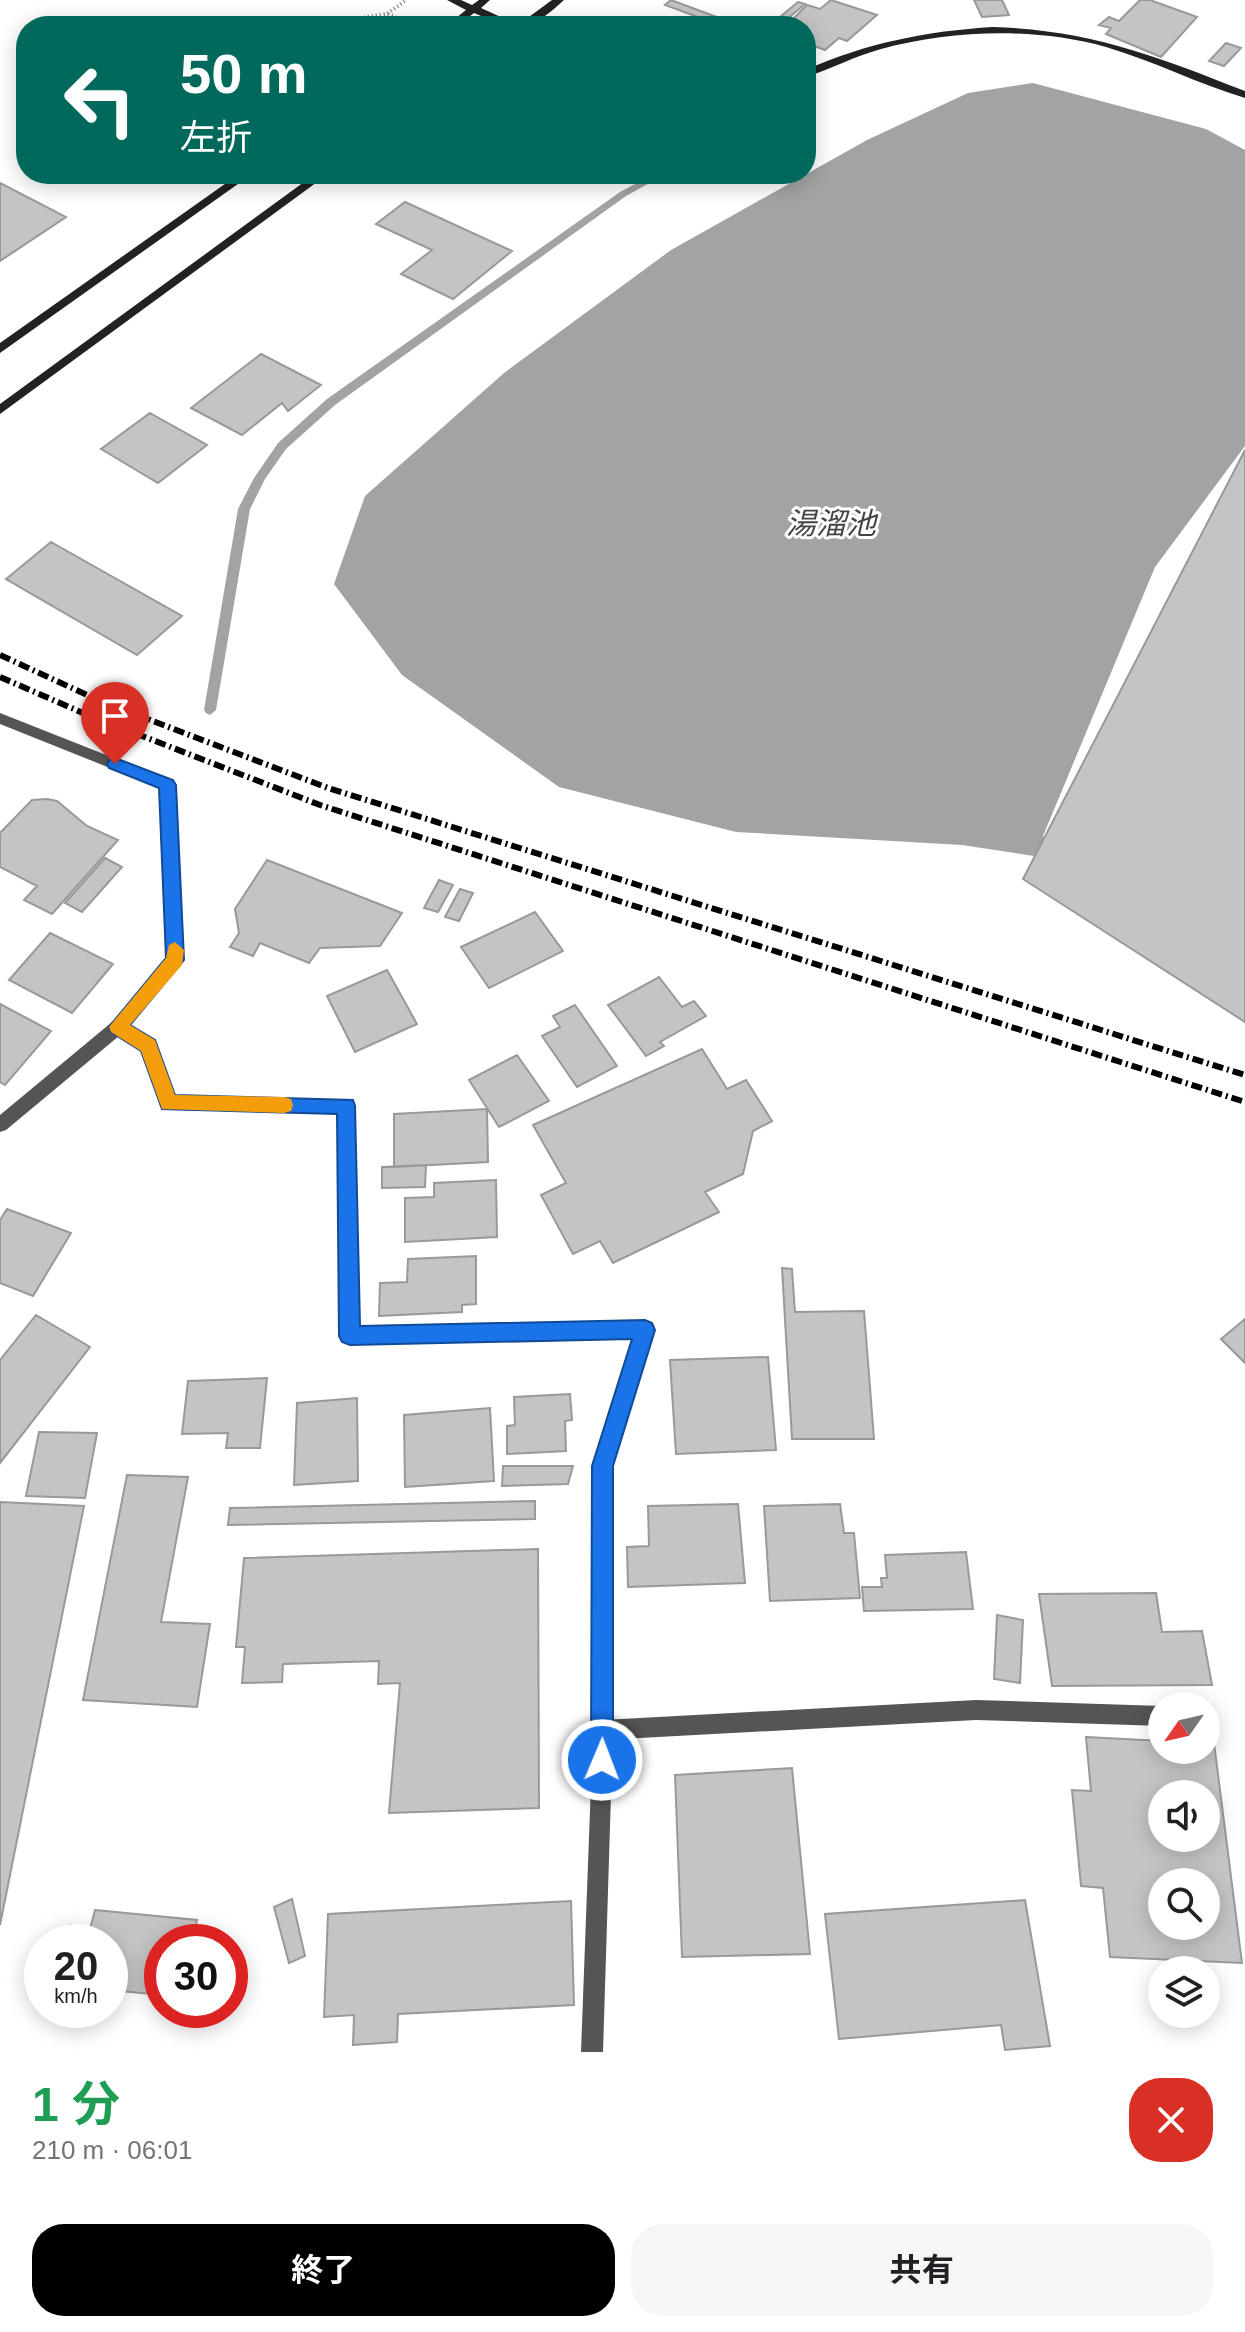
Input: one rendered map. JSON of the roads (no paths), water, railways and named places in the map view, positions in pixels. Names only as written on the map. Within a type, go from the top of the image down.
[{"type":"street","points":[[452,0],[492,16]]},
{"type":"street","points":[[464,16],[485,0]]},
{"type":"street","points":[[537,16],[559,0]]},
{"type":"street","points":[[816,70],[867,47],[926,36],[983,31],[1060,36],[1105,44],[1245,95]]},
{"type":"street","points":[[0,349],[232,184]]},
{"type":"street","points":[[0,410],[308,184]]},
{"type":"street","points":[[0,1125],[118,1027],[175,960],[167,785],[4,725]]},
{"type":"street","points":[[118,1027],[149,1046],[169,1103],[346,1106],[350,1336],[645,1330],[603,1466],[603,1730],[592,2052]]},
{"type":"street","points":[[603,1730],[976,1710],[1148,1716]]},
{"type":"water","name":"湯溜池","points":[[1033,83],[1206,129],[1245,150],[1245,446],[1155,567],[1043,836],[1067,861],[962,845],[736,832],[559,787],[402,675],[334,584],[365,496],[504,373],[671,250],[789,184],[816,184],[816,169],[867,140],[968,93]]},
{"type":"waterway","points":[[210,710],[244,509],[282,446],[331,402],[623,194],[642,184]]},
{"type":"railway","points":[[0,655],[98,700],[328,788],[1245,1075]]},
{"type":"railway","points":[[0,677],[83,713],[320,805],[1245,1102]]}]
